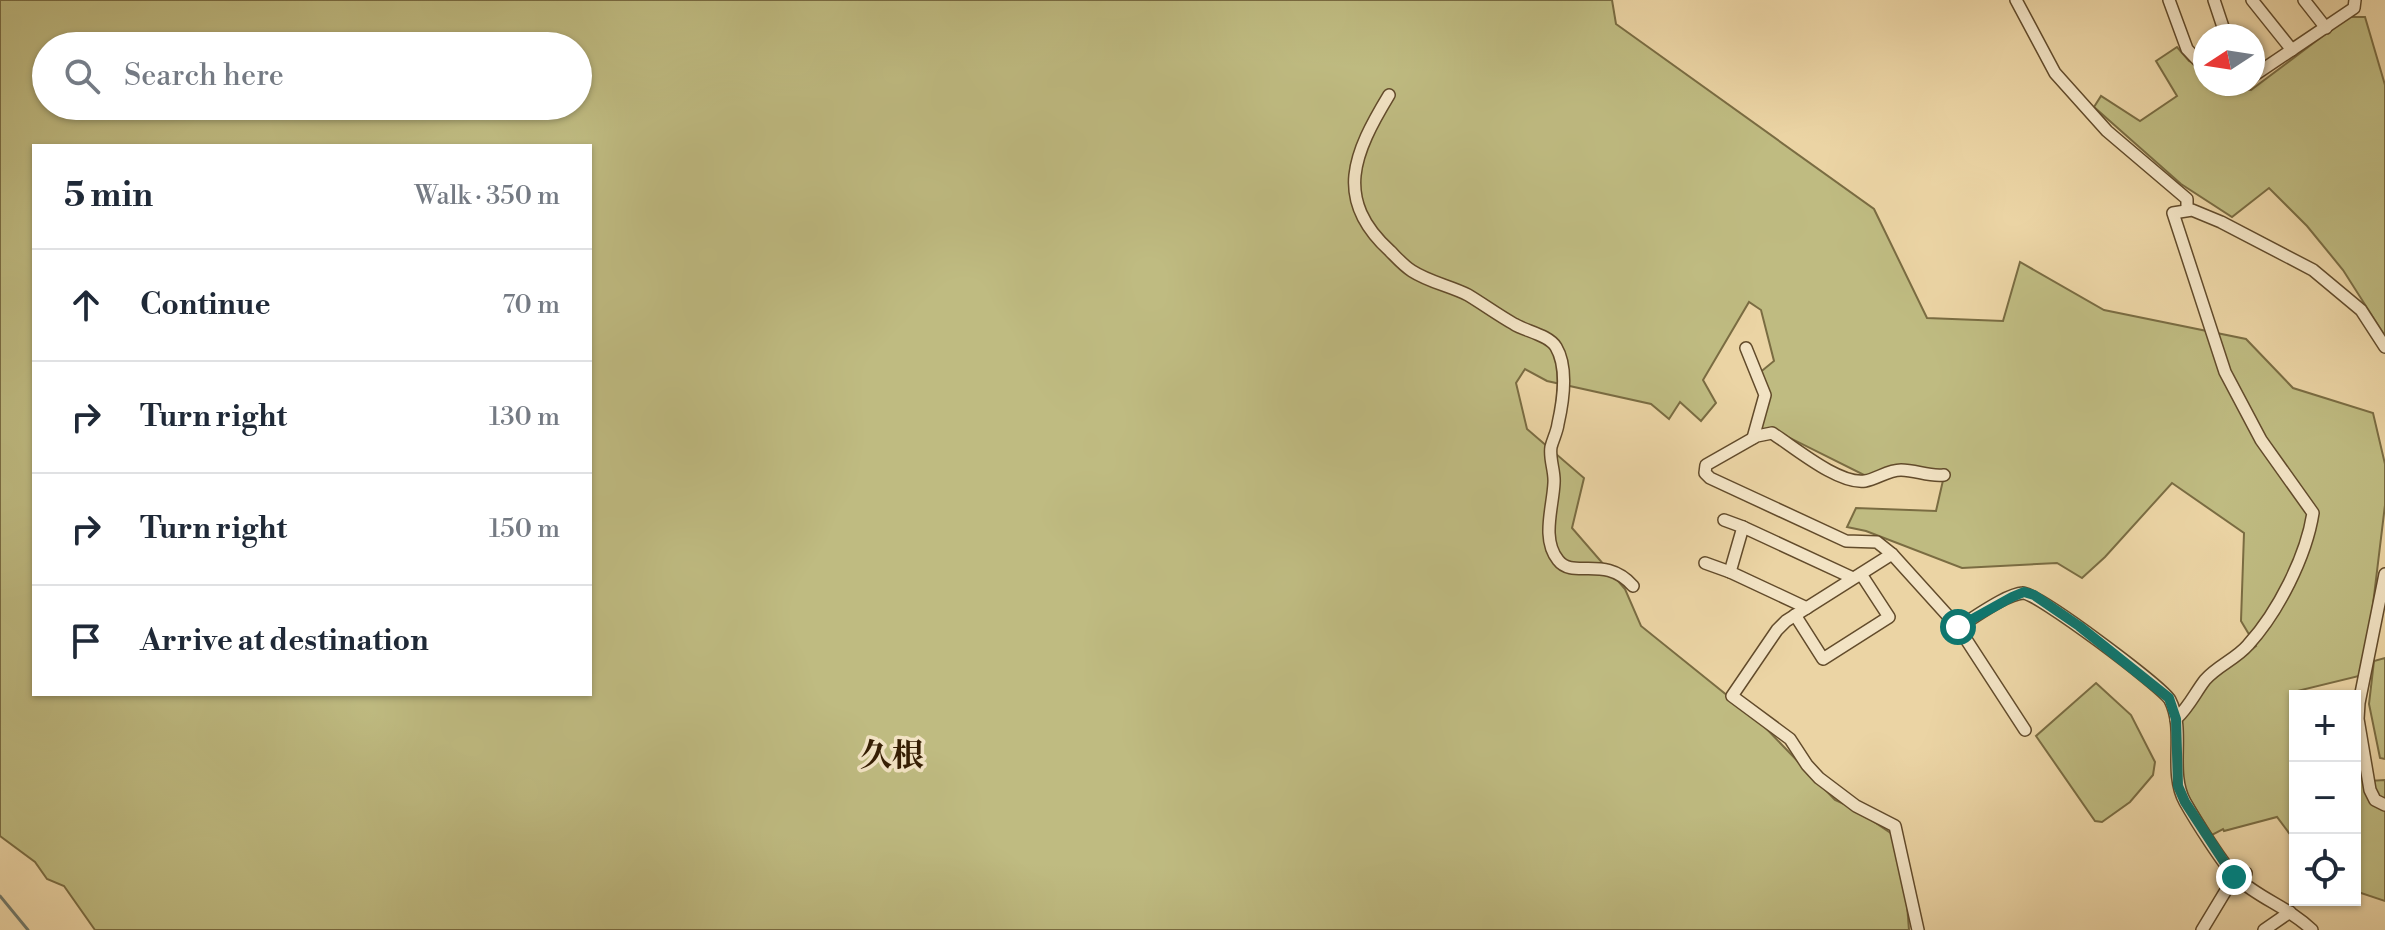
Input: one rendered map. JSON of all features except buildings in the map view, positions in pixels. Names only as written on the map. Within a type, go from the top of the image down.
[{"type":"street","points":[[2016,0],[2055,73],[2107,131],[2187,199],[2187,210]]},
{"type":"street","points":[[2169,0],[2187,49],[2193,55]]},
{"type":"street","points":[[2214,0],[2222,24]]},
{"type":"street","points":[[2252,0],[2292,50]]},
{"type":"street","points":[[2304,0],[2326,28]]},
{"type":"street","points":[[2265,68],[2354,8],[2355,0]]},
{"type":"street","points":[[1389,95],[1353,175],[1361,217],[1371,234],[1412,271],[1469,296],[1523,330],[1552,341],[1563,374],[1559,423],[1551,449],[1554,481],[1548,523],[1552,546],[1558,561],[1569,568],[1611,569],[1623,575],[1633,586]]},
{"type":"street","points":[[2176,719],[2188,708],[2206,678],[2247,647],[2273,612],[2304,549],[2313,513],[2261,440],[2225,372],[2173,213],[2187,210],[2221,222],[2313,270],[2361,310],[2385,347]]},
{"type":"street","points":[[1746,348],[1765,395],[1753,438]]},
{"type":"street","points":[[1944,475],[1920,475],[1902,470],[1866,481],[1855,481],[1828,470],[1772,433],[1753,438],[1706,465],[1705,473],[1846,541],[1877,542],[1892,554],[1958,627],[2025,730]]},
{"type":"street","points":[[1724,520],[1857,576],[1889,617],[1823,659],[1795,615]]},
{"type":"street","points":[[1730,572],[1743,527]]},
{"type":"street","points":[[1892,554],[1795,615],[1777,630],[1732,696],[1790,739],[1819,778],[1856,806],[1895,826],[1918,930]]},
{"type":"street","points":[[1705,563],[1807,608]]},
{"type":"street","points":[[2385,574],[2358,719],[2370,790],[2375,800],[2385,805]]},
{"type":"street","points":[[1958,627],[2012,597],[2024,592],[2034,595],[2079,626],[2169,698],[2176,719],[2178,786],[2185,802],[2240,875],[2312,930]]},
{"type":"street","points":[[2202,930],[2240,875]]},
{"type":"street","points":[[2264,930],[2290,912]]},
{"type":"shaded area","points":[[0,0],[1612,0],[1616,24],[1874,209],[1927,318],[2003,321],[2020,262],[2104,310],[2246,339],[2293,388],[2373,413],[2385,464],[2385,505],[2370,629],[2359,676],[2289,690],[2289,833],[2277,817],[2223,829],[2212,835],[2182,786],[2182,718],[2212,680],[2256,646],[2241,621],[2244,533],[2172,483],[2082,578],[2057,563],[1962,568],[1866,531],[1847,527],[1856,508],[1936,511],[1944,476],[1864,475],[1774,430],[1759,430],[1768,398],[1758,374],[1774,361],[1761,310],[1749,302],[1703,380],[1716,403],[1701,421],[1680,402],[1669,419],[1651,404],[1547,381],[1525,369],[1516,383],[1527,429],[1584,478],[1572,528],[1625,589],[1641,626],[1759,721],[1835,800],[1855,809],[1895,836],[1906,891],[1909,930],[95,930],[64,886],[47,879],[35,862],[0,836]]},
{"type":"shaded area","points":[[2348,17],[2365,17],[2385,85],[2385,336],[2343,270],[2307,226],[2269,188],[2232,217],[2181,184],[2094,107],[2101,96],[2140,121],[2177,96],[2156,61],[2177,47],[2193,63],[2193,96],[2265,96],[2265,79]]},
{"type":"shaded area","points":[[2385,658],[2385,759],[2380,758],[2369,704],[2374,661]]},
{"type":"shaded area","points":[[2096,683],[2131,715],[2155,762],[2153,775],[2130,802],[2102,822],[2095,821],[2036,736]]},
{"type":"shaded area","points":[[2361,753],[2369,781],[2385,780],[2385,901],[2361,893]]},
{"type":"waterway","points":[[0,896],[28,930]]},
{"type":"district","name":"久根","points":[[892,755]]},
{"type":"route","points":[[1958,627],[2012,597],[2024,592],[2034,595],[2079,626],[2169,698],[2176,719],[2178,786],[2185,802],[2234,877]]}]
